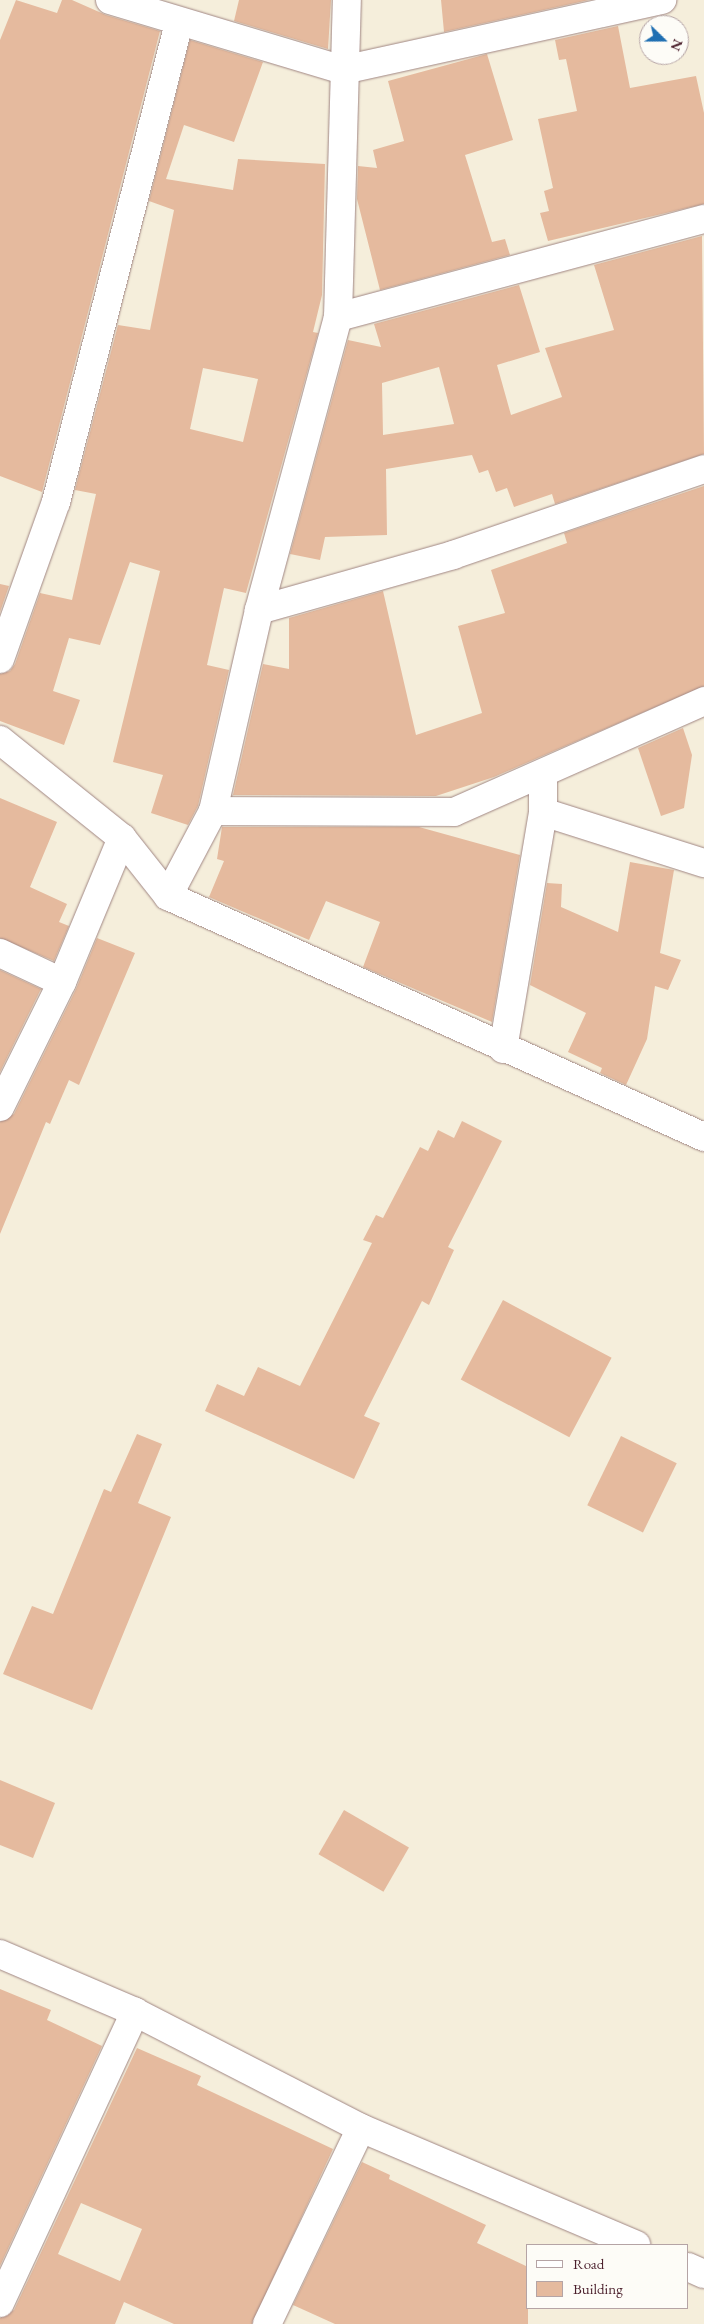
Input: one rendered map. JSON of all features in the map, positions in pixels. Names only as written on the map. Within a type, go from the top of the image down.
[{"type":"street","points":[[110,0],[178,22],[343,70],[662,0]]},
{"type":"street","points":[[168,896],[214,811],[259,610],[338,317],[346,0]]},
{"type":"street","points":[[0,659],[56,502],[178,22]]},
{"type":"street","points":[[338,317],[704,219]]},
{"type":"street","points":[[259,610],[453,555],[704,469]]},
{"type":"street","points":[[214,811],[454,812],[704,702]]},
{"type":"street","points":[[0,740],[122,838],[168,896],[504,1049],[704,1137]]},
{"type":"street","points":[[504,1049],[543,812],[543,774]]},
{"type":"street","points":[[543,812],[704,863]]},
{"type":"street","points":[[0,1107],[62,982],[122,838]]},
{"type":"street","points":[[0,953],[62,982]]},
{"type":"street","points":[[0,1954],[135,2012],[361,2128],[634,2244]]},
{"type":"street","points":[[0,2303],[135,2012]]},
{"type":"street","points":[[267,2324],[361,2128]]},
{"type":"street","points":[[689,2267],[704,2274]]},
{"type":"building","points":[[16,0],[57,13],[62,0],[72,0],[106,15],[160,31],[42,492],[0,476],[0,40]]},
{"type":"building","points":[[239,0],[331,0],[328,49],[234,21]]},
{"type":"building","points":[[441,0],[589,0],[444,32]]},
{"type":"building","points":[[618,26],[630,88],[696,76],[704,113],[704,204],[548,241],[540,213],[549,211],[544,191],[553,188],[538,119],[577,111],[566,59],[559,60],[555,40]]},
{"type":"building","points":[[190,40],[263,62],[234,142],[184,125],[166,179],[233,190],[238,159],[325,164],[322,295],[313,332],[318,333],[246,593],[224,588],[207,665],[229,670],[198,806],[188,825],[151,813],[163,775],[113,762],[160,571],[130,562],[100,645],[69,638],[53,691],[80,700],[64,745],[0,721],[0,674],[10,671],[15,664],[40,593],[72,600],[96,494],[75,490],[118,325],[150,330],[174,210],[149,201]],"holes":[[[203,368],[258,379],[243,442],[190,429]]]},
{"type":"building","points":[[487,54],[513,140],[465,155],[492,242],[505,239],[510,255],[380,290],[357,199],[358,166],[377,168],[373,150],[404,141],[388,81]]},
{"type":"building","points":[[702,236],[704,454],[555,504],[552,494],[514,507],[507,488],[496,492],[488,470],[479,473],[472,455],[386,469],[387,535],[325,537],[320,560],[290,554],[348,340],[381,347],[374,324],[519,285],[540,352],[497,365],[511,415],[562,397],[545,348],[614,330],[594,265]],"holes":[[[439,367],[454,424],[383,435],[382,383]]]},
{"type":"building","points":[[704,486],[704,686],[494,777],[436,796],[233,795],[263,664],[289,669],[289,618],[383,591],[416,735],[482,713],[458,626],[505,613],[491,570],[567,543],[564,533]]},
{"type":"building","points":[[0,584],[9,586],[0,612]]},
{"type":"building","points":[[683,728],[692,755],[684,808],[661,816],[638,748]]},
{"type":"building","points":[[0,798],[57,822],[30,887],[67,904],[59,922],[69,926],[54,961],[0,938]]},
{"type":"building","points":[[222,827],[419,827],[520,855],[492,1022],[363,967],[380,922],[326,901],[309,940],[209,897],[224,861],[217,859]]},
{"type":"building","points":[[630,862],[674,870],[660,953],[681,960],[668,990],[655,986],[647,1039],[626,1085],[600,1073],[602,1068],[568,1052],[586,1013],[530,985],[547,883],[562,884],[561,907],[618,932]]},
{"type":"building","points":[[97,938],[135,953],[79,1085],[69,1080],[50,1124],[46,1122],[0,1234],[0,1122],[14,1114],[76,989]]},
{"type":"building","points":[[0,970],[41,989],[0,1072]]},
{"type":"building","points":[[462,1121],[502,1141],[448,1247],[454,1250],[429,1305],[422,1301],[364,1416],[380,1423],[354,1479],[205,1411],[217,1384],[244,1396],[258,1367],[300,1386],[372,1243],[363,1240],[376,1215],[383,1218],[420,1147],[428,1151],[438,1130],[454,1138]]},
{"type":"building","points":[[503,1300],[612,1358],[569,1437],[461,1379]]},
{"type":"building","points":[[137,1434],[162,1444],[138,1503],[171,1517],[92,1710],[3,1674],[32,1606],[53,1614],[104,1489],[111,1492]]},
{"type":"building","points":[[621,1436],[677,1463],[643,1532],[587,1505]]},
{"type":"building","points":[[0,1780],[55,1803],[33,1858],[0,1845]]},
{"type":"building","points":[[344,1810],[409,1848],[383,1892],[318,1854]]},
{"type":"building","points":[[0,1989],[51,2010],[47,2020],[102,2046],[0,2266]]},
{"type":"building","points":[[137,2048],[201,2076],[197,2085],[333,2149],[252,2324],[174,2324],[124,2302],[115,2324],[0,2324],[0,2318],[14,2310]],"holes":[[[81,2203],[142,2229],[120,2281],[58,2254]]]},
{"type":"building","points":[[362,2162],[390,2175],[389,2179],[486,2225],[477,2243],[526,2266],[528,2324],[335,2324],[293,2305]]}]
